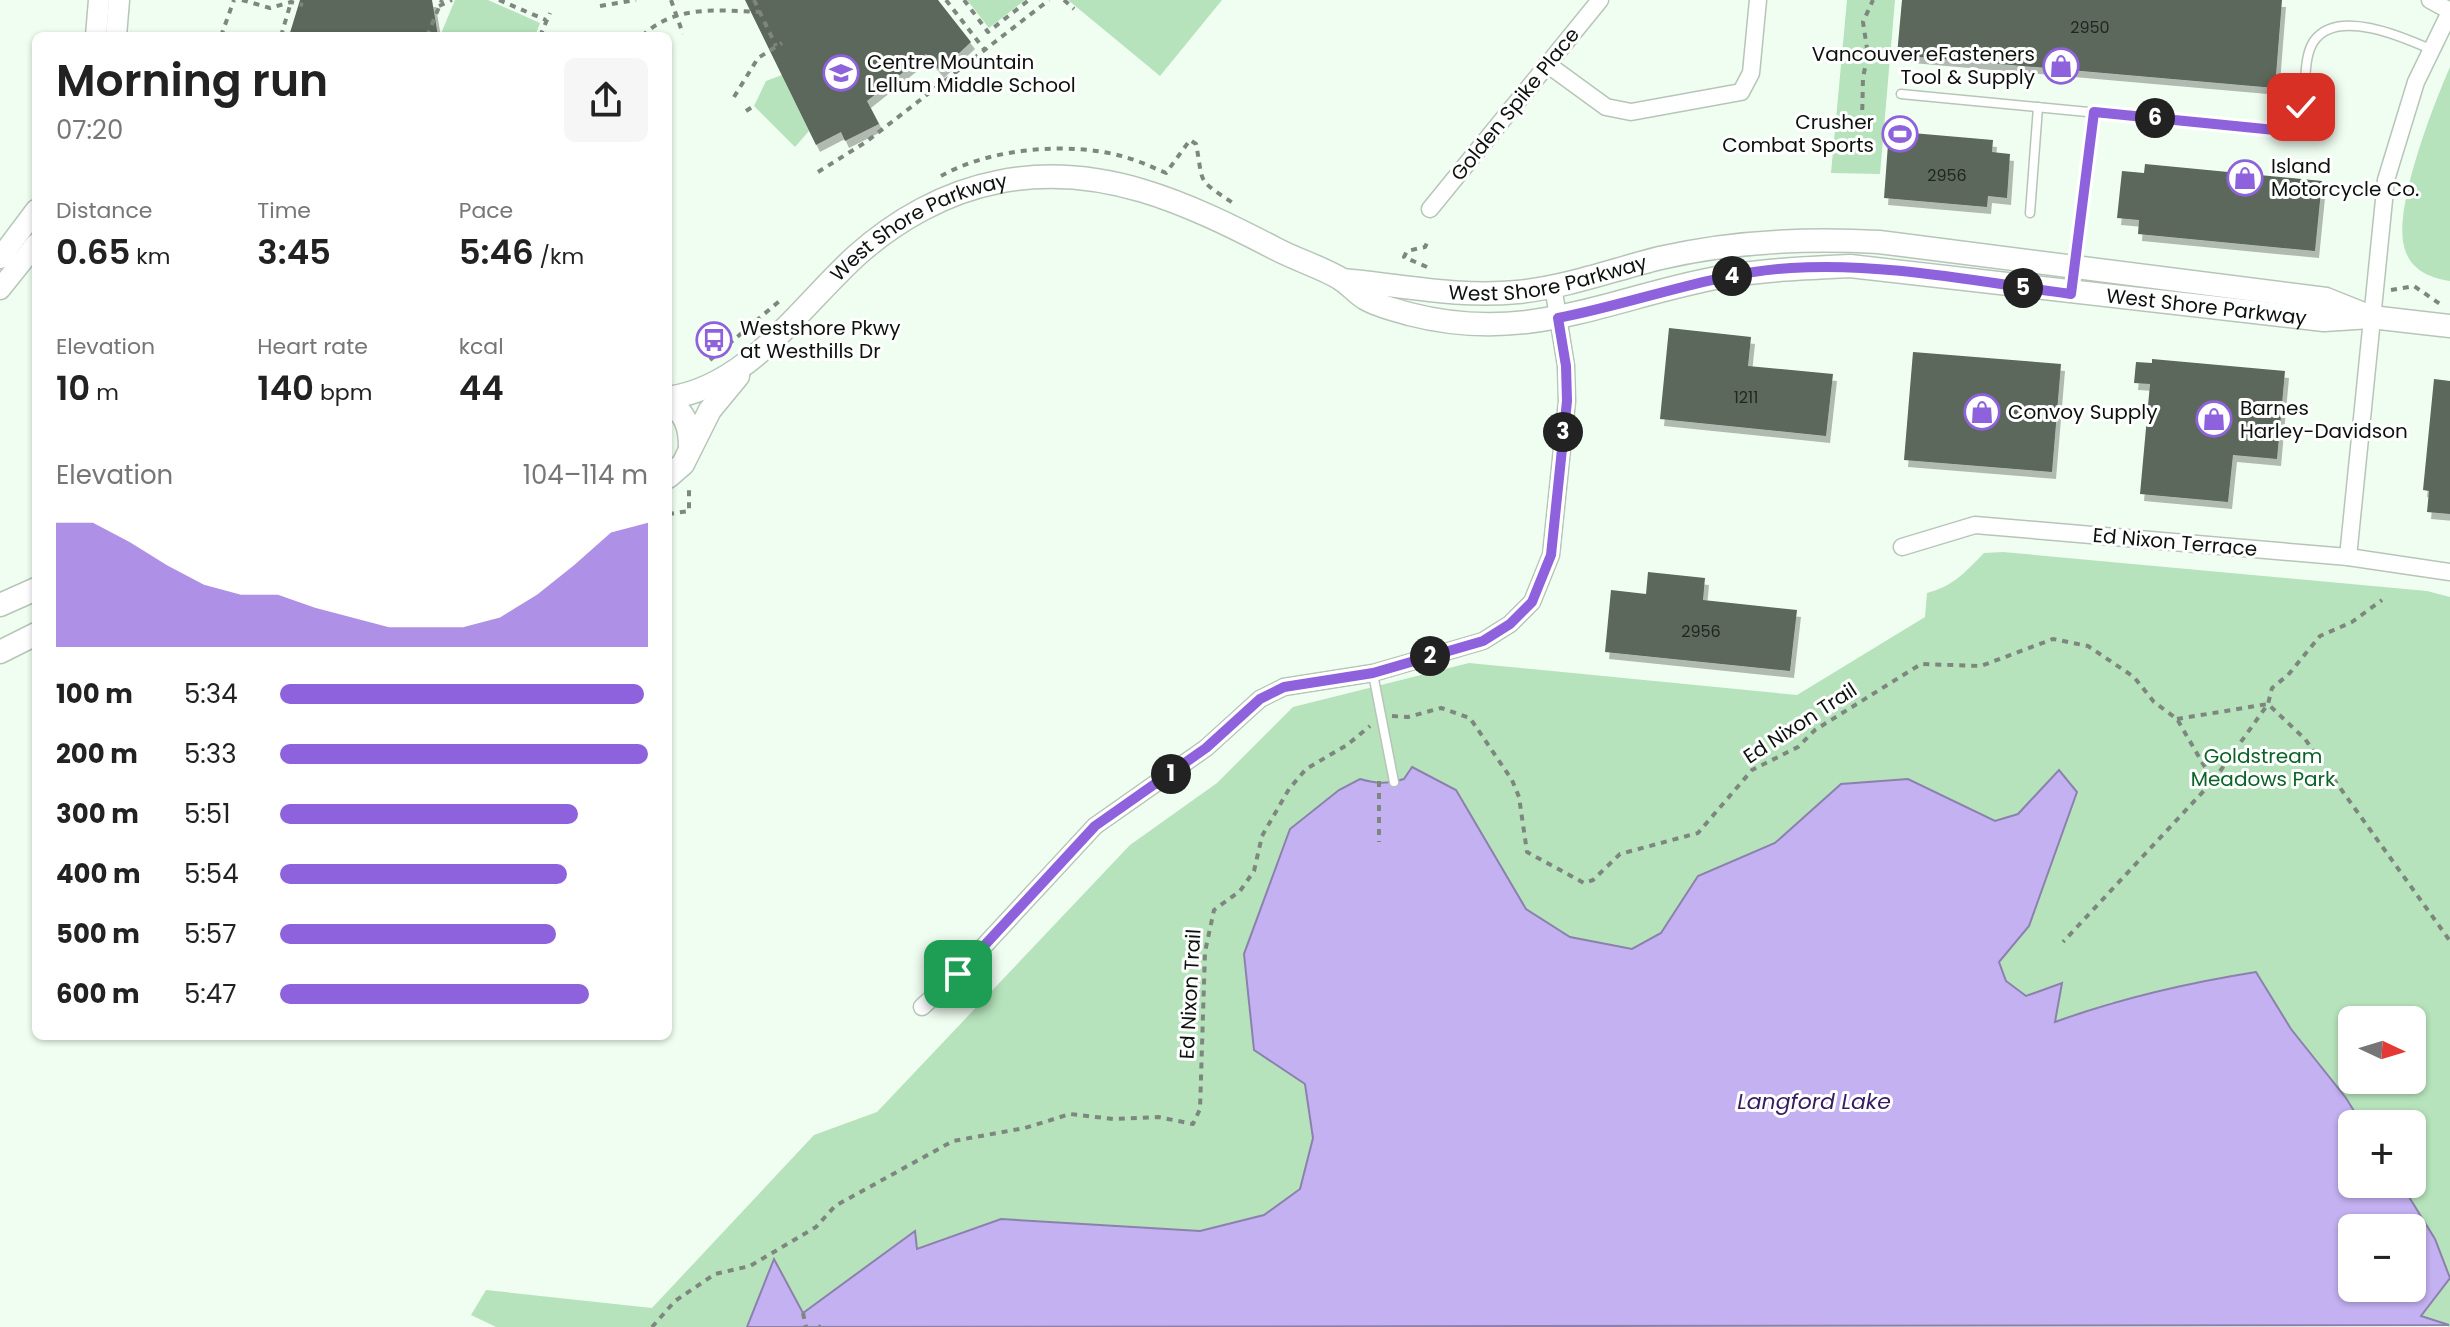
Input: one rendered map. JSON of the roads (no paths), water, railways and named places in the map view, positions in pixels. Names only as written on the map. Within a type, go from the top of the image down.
[{"type":"main road","name":"West Shore Parkway","points":[[672,474],[683,464],[710,410],[749,359],[856,256],[891,228],[967,190],[1000,181],[1078,178],[1141,188],[1198,210],[1341,280],[1367,300],[1455,323],[1497,326],[1558,318],[1719,278],[1789,268],[1850,266],[2071,294],[2324,320],[2371,317],[2450,326]]},
{"type":"main road","name":"West Shore Parkway","points":[[1341,280],[1476,294],[1553,286],[1662,258],[1754,242],[1811,238],[1879,242],[2326,299],[2371,317]]},
{"type":"main road","name":"West Shore Parkway","points":[[672,398],[704,389],[749,359]]},
{"type":"main road","points":[[672,403],[683,413],[690,429],[690,447]]},
{"type":"main road","points":[[0,605],[32,591]]},
{"type":"main road","points":[[0,652],[32,636]]},
{"type":"street","points":[[96,32],[99,0]]},
{"type":"street","points":[[116,32],[119,0]]},
{"type":"street","name":"Golden Spike Place","points":[[1430,209],[1600,0]]},
{"type":"street","points":[[1547,64],[1606,107],[1631,112],[1730,96],[1741,92],[1751,73],[1758,0]]},
{"type":"street","points":[[2348,557],[2386,180],[2402,120],[2430,49],[2450,12],[2430,0]]},
{"type":"street","points":[[0,258],[32,215]]},
{"type":"street","points":[[0,289],[32,249]]},
{"type":"street","points":[[922,1007],[958,974],[1095,826],[1206,748],[1260,699],[1284,687],[1373,673],[1483,641],[1510,624],[1532,602],[1551,555],[1567,401],[1566,366],[1553,286]]},
{"type":"street","name":"Ed Nixon Terrace","points":[[1902,547],[1975,525],[2348,557],[2450,572]]},
{"type":"lane","points":[[1901,94],[2286,128],[2301,107],[2310,51],[2322,34],[2339,27],[2372,27],[2430,49]]},
{"type":"lane","points":[[2030,213],[2038,107]]},
{"type":"lane","points":[[2071,294],[2094,112]]},
{"type":"lane","points":[[1373,673],[1394,782]]},
{"type":"water","name":"Langford Lake","points":[[1412,767],[1456,790],[1526,909],[1570,937],[1632,949],[1661,933],[1698,876],[1775,843],[1841,784],[1908,779],[1995,821],[2018,814],[2059,770],[2077,792],[2029,926],[1999,962],[2006,981],[2026,996],[2062,983],[2055,1022],[2154,992],[2256,972],[2291,1029],[2338,1088],[2338,1094],[2343,1094],[2353,1110],[2338,1110],[2338,1198],[2410,1198],[2420,1214],[2338,1214],[2338,1302],[2426,1302],[2426,1224],[2450,1278],[2421,1316],[2449,1325],[747,1327],[774,1259],[803,1313],[915,1231],[917,1249],[1001,1219],[1200,1231],[1264,1215],[1300,1189],[1313,1138],[1305,1084],[1254,1050],[1244,954],[1290,829],[1339,790],[1360,779],[1392,782],[1404,779]]},
{"type":"place","name":"Vancouver eFasteners Tool & Supply","points":[[2061,66]]},
{"type":"place","name":"Centre Mountain Lellum Middle School","points":[[841,73]]},
{"type":"place","name":"Crusher Combat Sports","points":[[1900,134]]},
{"type":"place","name":"Island Motorcycle Co.","points":[[2245,178]]},
{"type":"place","name":"Westshore Pkwy at Westhills Dr","points":[[714,340]]},
{"type":"place","name":"Convoy Supply","points":[[1982,412]]},
{"type":"place","name":"Barnes Harley-Davidson","points":[[2214,419]]},
{"type":"park label","name":"Goldstream Meadows Park","points":[[2263,768]]}]
